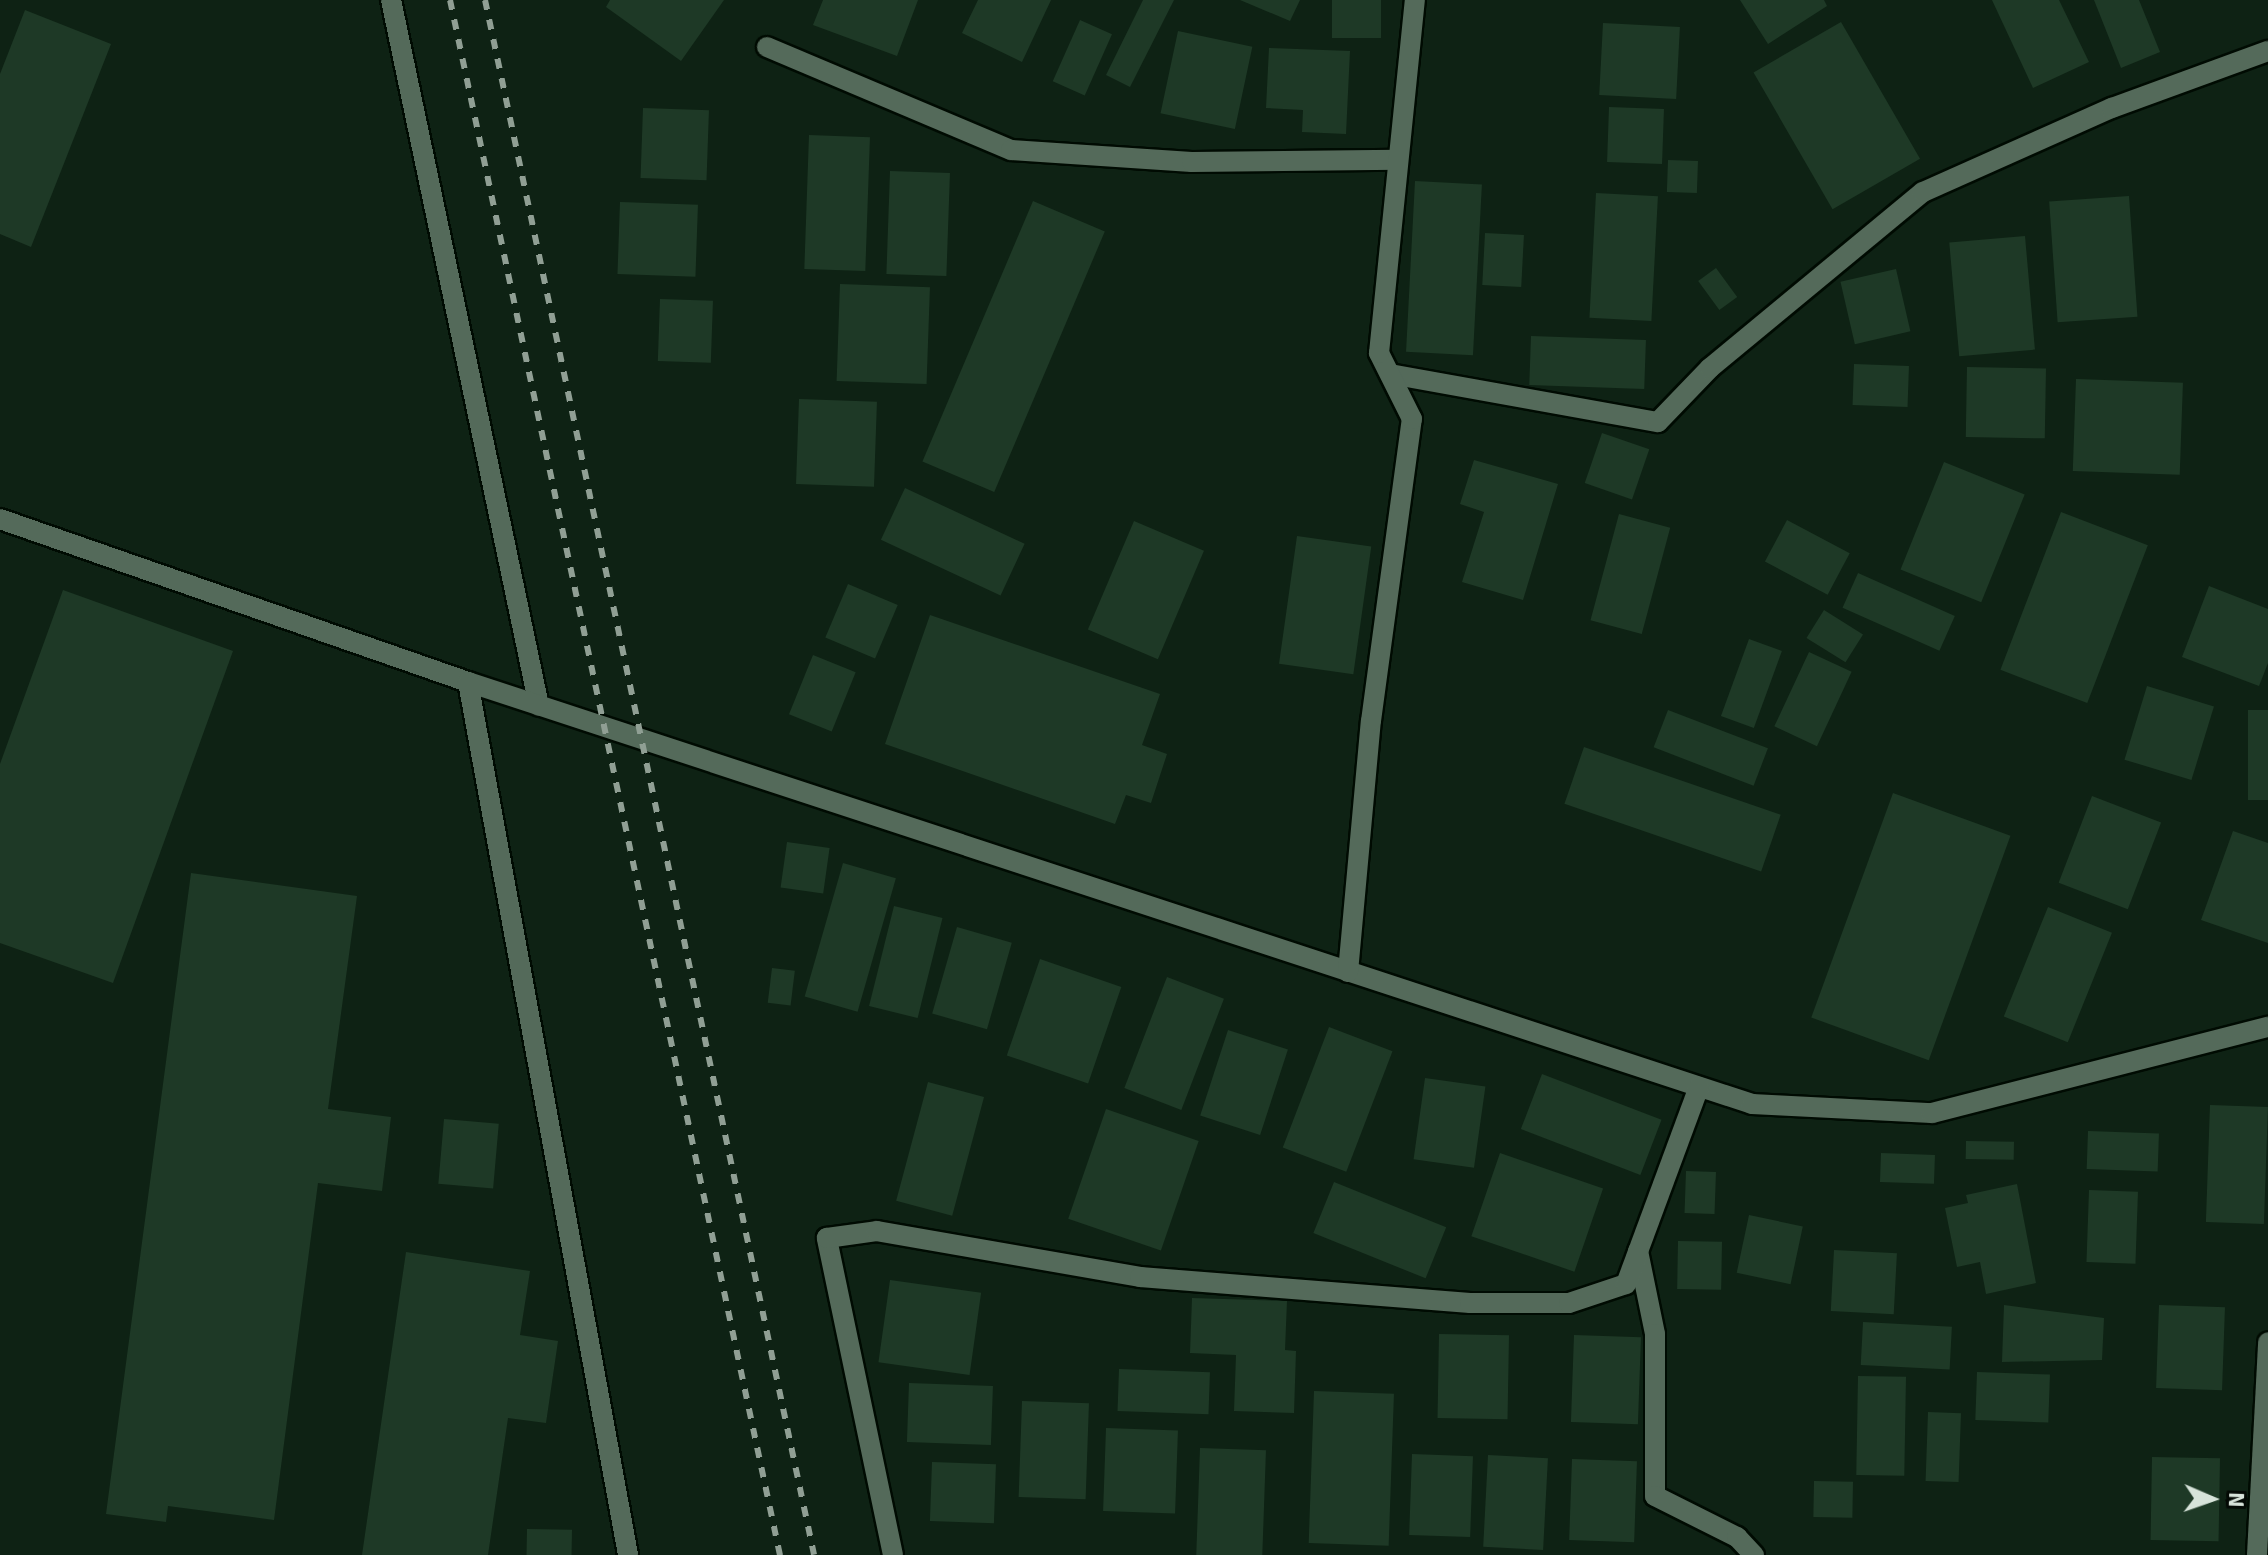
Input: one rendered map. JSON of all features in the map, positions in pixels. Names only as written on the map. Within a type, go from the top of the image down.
[{"type":"street","points":[[391,0],[539,706]]},
{"type":"street","points":[[1348,972],[1371,721],[1412,419],[1379,353],[1415,0]]},
{"type":"street","points":[[767,47],[1011,150],[1192,162],[1398,160]]},
{"type":"street","points":[[1390,374],[1658,422],[1710,368],[1923,192],[2112,108],[2268,51]]},
{"type":"street","points":[[0,519],[539,706],[1752,1104],[1932,1113],[2268,1027]]},
{"type":"street","points":[[468,682],[628,1555]]},
{"type":"street","points":[[893,1555],[827,1238],[877,1231],[1140,1277],[1470,1303],[1569,1303],[1626,1284],[1699,1087]]},
{"type":"street","points":[[1638,1251],[1655,1334],[1655,1496],[1737,1537],[1754,1555]]},
{"type":"street","points":[[2257,1555],[2268,1342]]},
{"type":"building","points":[[610,0],[724,0],[681,61],[606,7]]},
{"type":"building","points":[[823,0],[918,0],[897,56],[813,25]]},
{"type":"building","points":[[978,0],[1051,0],[1022,62],[962,33]]},
{"type":"building","points":[[1143,0],[1174,0],[1130,87],[1106,75]]},
{"type":"building","points":[[1240,0],[1300,0],[1290,21]]},
{"type":"building","points":[[1332,0],[1381,0],[1381,38],[1332,38]]},
{"type":"building","points":[[1740,0],[1824,0],[1827,6],[1768,44]]},
{"type":"building","points":[[1992,0],[2059,0],[2089,62],[2033,88]]},
{"type":"building","points":[[2094,0],[2139,0],[2160,52],[2121,68]]},
{"type":"building","points":[[25,10],[111,44],[31,247],[0,234],[0,74]]},
{"type":"building","points":[[1080,20],[1112,34],[1085,95],[1053,81]]},
{"type":"building","points":[[1841,22],[1920,159],[1833,209],[1754,72]]},
{"type":"building","points":[[1603,23],[1680,27],[1676,99],[1599,95]]},
{"type":"building","points":[[1178,31],[1252,47],[1235,129],[1161,113]]},
{"type":"building","points":[[1269,48],[1350,51],[1346,134],[1302,132],[1303,110],[1266,108]]},
{"type":"building","points":[[1609,107],[1664,109],[1662,164],[1607,162]]},
{"type":"building","points":[[643,108],[709,110],[707,180],[641,178]]},
{"type":"building","points":[[809,135],[870,137],[865,271],[804,269]]},
{"type":"building","points":[[1668,160],[1698,161],[1697,193],[1667,192]]},
{"type":"building","points":[[890,171],[950,173],[946,276],[886,274]]},
{"type":"building","points":[[1415,181],[1482,185],[1473,355],[1406,352]]},
{"type":"building","points":[[1596,193],[1658,196],[1651,321],[1589,318]]},
{"type":"building","points":[[2129,196],[2137,317],[2058,322],[2049,202]]},
{"type":"building","points":[[1033,201],[1105,231],[994,492],[922,462]]},
{"type":"building","points":[[620,202],[698,205],[695,277],[617,274]]},
{"type":"building","points":[[1485,233],[1524,235],[1521,287],[1482,285]]},
{"type":"building","points":[[2025,236],[2035,350],[1959,356],[1949,243]]},
{"type":"building","points":[[1716,268],[1737,297],[1719,310],[1698,281]]},
{"type":"building","points":[[1896,269],[1910,331],[1855,344],[1840,282]]},
{"type":"building","points":[[840,284],[930,287],[927,384],[837,381]]},
{"type":"building","points":[[660,299],[713,301],[711,363],[658,361]]},
{"type":"building","points":[[1531,336],[1646,340],[1644,389],[1529,385]]},
{"type":"building","points":[[1854,364],[1909,366],[1908,407],[1853,405]]},
{"type":"building","points":[[1967,367],[2046,368],[2045,438],[1966,437]]},
{"type":"building","points":[[2076,379],[2183,383],[2180,475],[2073,471]]},
{"type":"building","points":[[799,399],[877,402],[874,487],[796,484]]},
{"type":"building","points":[[1602,433],[1649,449],[1632,499],[1585,483]]},
{"type":"building","points":[[1474,460],[1558,484],[1523,600],[1462,582],[1484,512],[1460,504]]},
{"type":"building","points":[[1944,462],[2025,495],[1981,602],[1901,570]]},
{"type":"building","points":[[905,488],[1025,544],[1001,595],[881,540]]},
{"type":"building","points":[[2061,512],[2148,545],[2087,703],[2000,670]]},
{"type":"building","points":[[1619,514],[1670,528],[1642,634],[1591,620]]},
{"type":"building","points":[[1787,520],[1850,553],[1828,595],[1765,561]]},
{"type":"building","points":[[1134,521],[1204,551],[1158,659],[1088,630]]},
{"type":"building","points":[[1297,536],[1371,546],[1353,674],[1279,664]]},
{"type":"building","points":[[1858,573],[1955,616],[1939,651],[1843,608]]},
{"type":"building","points":[[848,584],[898,605],[875,658],[825,637]]},
{"type":"building","points":[[2209,586],[2268,609],[2268,663],[2259,686],[2182,657]]},
{"type":"building","points":[[63,590],[233,651],[113,983],[0,943],[0,764]]},
{"type":"building","points":[[1824,610],[1863,634],[1846,662],[1807,638]]},
{"type":"building","points":[[930,615],[1160,694],[1142,745],[1167,754],[1151,803],[1126,795],[1115,824],[885,744]]},
{"type":"building","points":[[1749,639],[1782,651],[1754,728],[1721,716]]},
{"type":"building","points":[[1809,652],[1852,672],[1817,746],[1774,726]]},
{"type":"building","points":[[813,655],[856,672],[832,732],[789,714]]},
{"type":"building","points":[[2147,686],[2214,706],[2191,780],[2124,760]]},
{"type":"building","points":[[1668,710],[1768,748],[1754,786],[1654,747]]},
{"type":"building","points":[[2248,710],[2268,710],[2268,800],[2248,800]]},
{"type":"building","points":[[1584,747],[1781,815],[1761,871],[1564,804]]},
{"type":"building","points":[[1893,793],[2010,836],[1929,1060],[1811,1018]]},
{"type":"building","points":[[2092,796],[2161,823],[2128,909],[2059,883]]},
{"type":"building","points":[[2233,831],[2268,843],[2268,943],[2201,920]]},
{"type":"building","points":[[787,842],[830,848],[823,894],[781,888]]},
{"type":"building","points":[[843,863],[896,878],[858,1012],[805,997]]},
{"type":"building","points":[[191,873],[357,896],[328,1109],[391,1117],[382,1191],[318,1183],[274,1520],[168,1506],[166,1522],[106,1514]]},
{"type":"building","points":[[894,906],[943,918],[918,1018],[869,1006]]},
{"type":"building","points":[[2048,907],[2112,933],[2068,1042],[2004,1016]]},
{"type":"building","points":[[957,927],[1012,943],[987,1029],[932,1014]]},
{"type":"building","points":[[1040,959],[1121,987],[1088,1083],[1007,1055]]},
{"type":"building","points":[[772,968],[795,971],[791,1006],[768,1003]]},
{"type":"building","points":[[1167,977],[1224,999],[1181,1110],[1124,1088]]},
{"type":"building","points":[[1329,1027],[1392,1051],[1346,1172],[1283,1147]]},
{"type":"building","points":[[1228,1030],[1288,1049],[1260,1135],[1200,1116]]},
{"type":"building","points":[[1542,1074],[1661,1120],[1640,1175],[1521,1129]]},
{"type":"building","points":[[1425,1078],[1485,1086],[1474,1168],[1414,1159]]},
{"type":"building","points":[[928,1082],[984,1097],[952,1216],[896,1201]]},
{"type":"building","points":[[2210,1105],[2268,1107],[2264,1224],[2206,1222]]},
{"type":"building","points":[[1106,1109],[1199,1141],[1161,1251],[1068,1219]]},
{"type":"building","points":[[444,1119],[499,1124],[493,1189],[438,1184]]},
{"type":"building","points":[[2088,1131],[2159,1133],[2158,1171],[2087,1169]]},
{"type":"building","points":[[1966,1141],[2014,1142],[2014,1160],[1966,1159]]},
{"type":"building","points":[[1500,1153],[1603,1188],[1574,1272],[1471,1236]]},
{"type":"building","points":[[1881,1153],[1935,1155],[1934,1184],[1880,1182]]},
{"type":"building","points":[[1686,1171],[1716,1172],[1715,1214],[1685,1213]]},
{"type":"building","points":[[1334,1182],[1446,1227],[1426,1278],[1313,1233]]},
{"type":"building","points":[[2017,1184],[2036,1283],[1986,1294],[1980,1262],[1957,1267],[1945,1208],[1968,1203],[1966,1195]]},
{"type":"building","points":[[2089,1190],[2138,1192],[2135,1264],[2086,1262]]},
{"type":"building","points":[[1749,1215],[1803,1226],[1791,1284],[1737,1273]]},
{"type":"building","points":[[1678,1241],[1722,1242],[1721,1290],[1677,1289]]},
{"type":"building","points":[[1834,1250],[1897,1253],[1894,1314],[1831,1311]]},
{"type":"building","points":[[406,1252],[530,1271],[520,1335],[558,1341],[546,1423],[508,1418],[488,1555],[362,1555]]},
{"type":"building","points":[[890,1280],[981,1293],[970,1375],[878,1362]]},
{"type":"building","points":[[1192,1298],[1287,1301],[1285,1350],[1296,1351],[1294,1413],[1234,1411],[1236,1355],[1190,1353]]},
{"type":"building","points":[[2004,1305],[2104,1318],[2102,1360],[2002,1362]]},
{"type":"building","points":[[2159,1305],[2225,1307],[2222,1390],[2156,1388]]},
{"type":"building","points":[[1863,1322],[1952,1327],[1950,1370],[1861,1365]]},
{"type":"building","points":[[1439,1334],[1509,1335],[1508,1419],[1438,1418]]},
{"type":"building","points":[[1574,1335],[1641,1337],[1638,1424],[1571,1422]]},
{"type":"building","points":[[1119,1369],[1210,1372],[1208,1414],[1118,1411]]},
{"type":"building","points":[[1977,1372],[2050,1375],[2048,1423],[1975,1420]]},
{"type":"building","points":[[1858,1376],[1906,1377],[1904,1476],[1856,1475]]},
{"type":"building","points":[[909,1383],[993,1386],[991,1445],[907,1442]]},
{"type":"building","points":[[1314,1391],[1394,1394],[1389,1546],[1309,1543]]},
{"type":"building","points":[[1022,1401],[1089,1403],[1086,1499],[1019,1497]]},
{"type":"building","points":[[1928,1412],[1961,1413],[1959,1482],[1926,1481]]},
{"type":"building","points":[[1106,1428],[1178,1431],[1175,1513],[1103,1511]]},
{"type":"building","points":[[1200,1448],[1266,1450],[1262,1555],[1196,1555]]},
{"type":"building","points":[[1412,1454],[1473,1456],[1470,1537],[1409,1535]]},
{"type":"building","points":[[1488,1455],[1548,1458],[1543,1550],[1483,1547]]},
{"type":"building","points":[[2152,1457],[2220,1458],[2219,1541],[2151,1540]]},
{"type":"building","points":[[1572,1459],[1637,1461],[1634,1542],[1569,1540]]},
{"type":"building","points":[[932,1462],[996,1464],[994,1523],[930,1521]]},
{"type":"building","points":[[1814,1481],[1853,1482],[1852,1518],[1813,1517]]},
{"type":"building","points":[[527,1529],[572,1530],[572,1555],[527,1555]]},
{"type":"railway","points":[[450,0],[780,1555]]},
{"type":"railway","points":[[485,0],[814,1555]]}]
